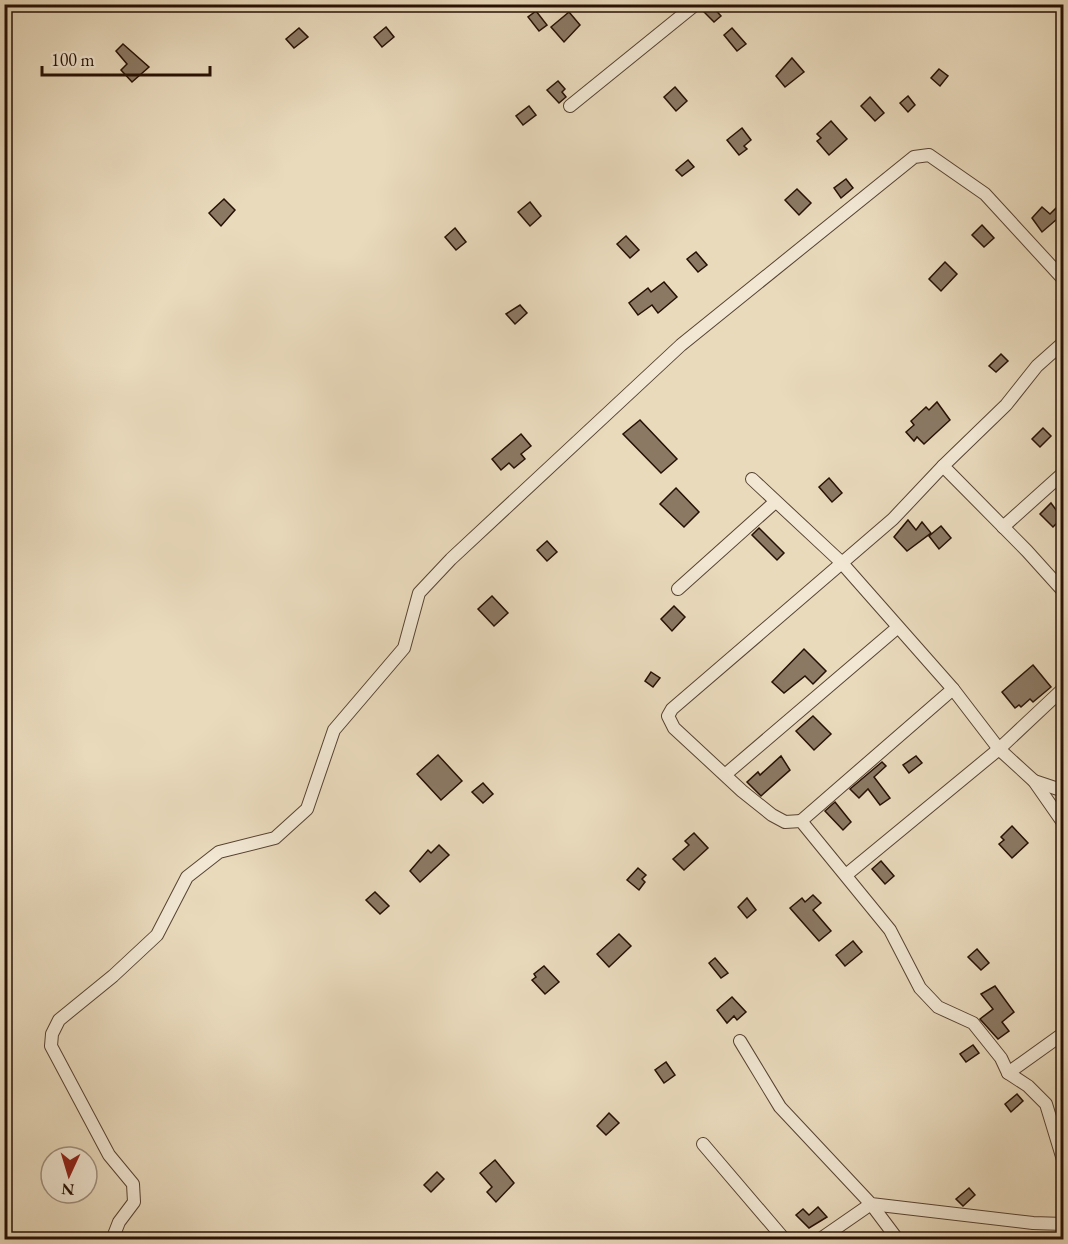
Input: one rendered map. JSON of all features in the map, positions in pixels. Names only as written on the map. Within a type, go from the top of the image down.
[{"type":"street","points":[[570,106],[696,4]]},
{"type":"street","points":[[112,1239],[119,1222],[134,1202],[133,1184],[109,1155],[51,1046],[52,1034],[59,1020],[113,976],[157,935],[187,877],[219,852],[275,838],[307,809],[334,730],[404,648],[419,593],[451,559],[681,345],[914,157],[929,155],[985,194],[1064,280]]},
{"type":"street","points":[[953,689],[801,821],[785,822],[742,792],[726,774],[674,728],[668,716],[672,709],[893,519],[943,466],[1006,405],[1037,366],[1064,342]]},
{"type":"street","points":[[943,466],[1064,592]]},
{"type":"street","points":[[1003,527],[1064,470]]},
{"type":"street","points":[[752,479],[774,503],[841,562],[953,689],[999,749],[1034,781],[1064,824]]},
{"type":"street","points":[[678,589],[774,503]]},
{"type":"street","points":[[726,774],[897,628]]},
{"type":"street","points":[[846,875],[999,749],[1064,688]]},
{"type":"street","points":[[1034,781],[1064,791]]},
{"type":"street","points":[[801,821],[890,930],[920,988],[938,1007],[973,1023],[1001,1058],[1008,1073],[1028,1086],[1047,1104],[1064,1163]]},
{"type":"street","points":[[1008,1073],[1064,1033]]},
{"type":"street","points":[[740,1041],[780,1107],[871,1204],[898,1239]]},
{"type":"street","points":[[703,1144],[785,1239]]},
{"type":"street","points":[[819,1239],[871,1204],[1033,1223],[1064,1224]]},
{"type":"building","points":[[706,4],[710,4],[721,16],[714,22],[702,10]]},
{"type":"building","points":[[536,11],[547,25],[539,31],[528,17]]},
{"type":"building","points":[[569,12],[580,25],[564,42],[551,27]]},
{"type":"building","points":[[386,27],[394,37],[382,47],[374,37]]},
{"type":"building","points":[[299,28],[308,37],[294,48],[286,39]]},
{"type":"building","points":[[732,28],[746,44],[737,51],[724,35]]},
{"type":"building","points":[[123,44],[149,67],[132,82],[121,70],[127,64],[116,51]]},
{"type":"building","points":[[792,58],[804,72],[785,87],[776,76]]},
{"type":"building","points":[[939,69],[948,76],[940,86],[931,78]]},
{"type":"building","points":[[558,81],[565,89],[562,92],[566,97],[559,103],[547,90]]},
{"type":"building","points":[[675,87],[687,101],[676,111],[664,97]]},
{"type":"building","points":[[908,96],[915,105],[908,112],[900,103]]},
{"type":"building","points":[[870,97],[884,113],[875,121],[861,106]]},
{"type":"building","points":[[529,106],[536,115],[523,125],[516,116]]},
{"type":"building","points":[[831,121],[847,139],[829,155],[817,141],[821,138],[817,134]]},
{"type":"building","points":[[742,128],[751,140],[744,146],[747,149],[739,155],[727,140]]},
{"type":"building","points":[[688,160],[694,167],[682,176],[676,170]]},
{"type":"building","points":[[846,179],[853,188],[841,198],[834,188]]},
{"type":"building","points":[[797,189],[811,203],[799,215],[785,200]]},
{"type":"building","points":[[224,199],[235,210],[221,226],[209,213]]},
{"type":"building","points":[[1064,200],[1064,213],[1042,232],[1032,218],[1042,207],[1050,214]]},
{"type":"building","points":[[530,202],[541,216],[530,226],[518,212]]},
{"type":"building","points":[[982,225],[994,238],[984,247],[972,235]]},
{"type":"building","points":[[455,228],[466,242],[456,250],[445,237]]},
{"type":"building","points":[[626,236],[639,250],[630,258],[617,244]]},
{"type":"building","points":[[696,252],[707,265],[698,272],[687,259]]},
{"type":"building","points":[[945,262],[957,274],[941,291],[929,279]]},
{"type":"building","points":[[664,282],[677,297],[658,313],[652,305],[638,315],[629,303],[648,288],[651,292]]},
{"type":"building","points":[[520,305],[527,313],[515,324],[506,314]]},
{"type":"building","points":[[1001,354],[1008,361],[996,372],[989,366]]},
{"type":"building","points":[[937,402],[950,420],[924,444],[917,437],[914,441],[906,432],[914,425],[911,421],[926,407],[929,410]]},
{"type":"building","points":[[640,420],[677,459],[661,473],[623,434]]},
{"type":"building","points":[[1043,428],[1051,436],[1040,447],[1032,439]]},
{"type":"building","points":[[521,434],[531,446],[521,454],[525,459],[514,468],[509,463],[501,470],[492,459]]},
{"type":"building","points":[[829,478],[842,493],[832,502],[819,487]]},
{"type":"building","points":[[676,488],[699,512],[684,527],[660,504]]},
{"type":"building","points":[[1051,503],[1062,518],[1053,527],[1040,514]]},
{"type":"building","points":[[908,520],[916,530],[922,522],[931,533],[907,551],[894,537]]},
{"type":"building","points":[[941,526],[951,538],[939,549],[929,536]]},
{"type":"building","points":[[759,528],[784,553],[777,560],[752,535]]},
{"type":"building","points":[[547,541],[557,552],[547,561],[537,550]]},
{"type":"building","points":[[492,596],[508,613],[494,626],[478,609]]},
{"type":"building","points":[[674,606],[685,617],[672,631],[661,619]]},
{"type":"building","points":[[804,649],[826,671],[813,684],[805,676],[784,693],[772,682]]},
{"type":"building","points":[[1033,665],[1051,687],[1033,702],[1030,699],[1021,707],[1019,705],[1015,708],[1002,692]]},
{"type":"building","points":[[651,672],[660,678],[653,687],[645,681]]},
{"type":"building","points":[[813,716],[831,734],[814,750],[796,731]]},
{"type":"building","points":[[438,755],[462,781],[441,800],[417,774]]},
{"type":"building","points":[[781,756],[790,770],[761,796],[747,782],[758,772],[760,775]]},
{"type":"building","points":[[916,756],[922,763],[909,773],[903,765]]},
{"type":"building","points":[[882,762],[886,766],[874,777],[890,798],[880,805],[868,789],[859,798],[850,789]]},
{"type":"building","points":[[483,783],[493,794],[483,803],[472,792]]},
{"type":"building","points":[[835,802],[851,822],[843,830],[825,811]]},
{"type":"building","points":[[1012,826],[1028,843],[1012,858],[999,844],[1004,840],[1001,837]]},
{"type":"building","points":[[694,833],[708,848],[684,870],[673,859],[689,845],[685,841]]},
{"type":"building","points":[[439,845],[449,855],[420,882],[410,871],[428,850],[431,853]]},
{"type":"building","points":[[881,861],[894,876],[885,884],[872,869]]},
{"type":"building","points":[[638,868],[646,875],[642,879],[645,882],[639,890],[627,880]]},
{"type":"building","points":[[375,892],[389,906],[380,914],[366,900]]},
{"type":"building","points":[[813,895],[821,903],[813,910],[831,931],[819,941],[790,908],[802,898],[805,902]]},
{"type":"building","points":[[747,898],[756,910],[747,918],[738,907]]},
{"type":"building","points":[[619,934],[631,946],[609,967],[597,954]]},
{"type":"building","points":[[853,941],[862,952],[845,966],[836,955]]},
{"type":"building","points":[[977,949],[989,963],[981,970],[968,957]]},
{"type":"building","points":[[715,958],[728,973],[721,978],[709,963]]},
{"type":"building","points":[[544,966],[559,982],[545,994],[532,980],[536,977],[534,974]]},
{"type":"building","points":[[995,986],[1014,1012],[1002,1022],[1009,1031],[998,1039],[980,1019],[993,1009],[981,994]]},
{"type":"building","points":[[732,997],[746,1012],[737,1020],[734,1016],[727,1023],[717,1010]]},
{"type":"building","points":[[973,1045],[979,1053],[966,1062],[960,1054]]},
{"type":"building","points":[[666,1062],[675,1075],[664,1083],[655,1070]]},
{"type":"building","points":[[1017,1094],[1023,1101],[1011,1112],[1005,1104]]},
{"type":"building","points":[[609,1113],[619,1123],[606,1135],[597,1126]]},
{"type":"building","points":[[495,1160],[514,1183],[496,1202],[487,1192],[492,1187],[480,1173]]},
{"type":"building","points":[[437,1172],[444,1179],[431,1192],[424,1185]]},
{"type":"building","points":[[969,1188],[975,1195],[963,1206],[956,1199]]},
{"type":"building","points":[[818,1207],[827,1217],[809,1228],[796,1215],[803,1209],[809,1215]]}]
